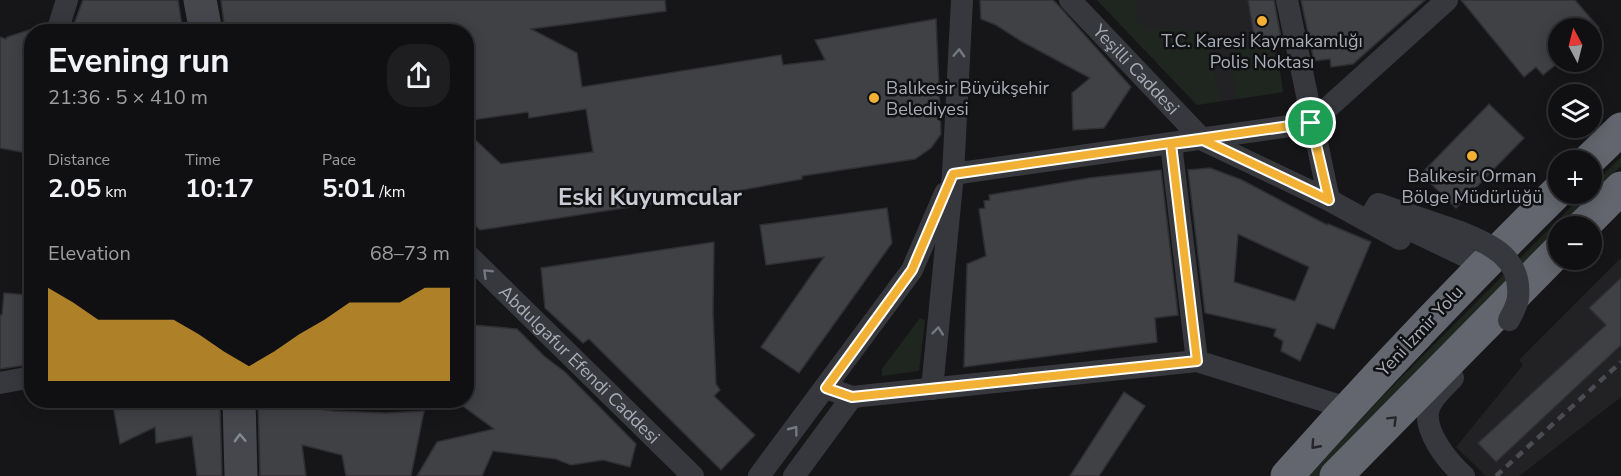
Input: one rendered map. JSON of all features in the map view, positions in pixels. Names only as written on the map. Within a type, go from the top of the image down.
[{"type":"highway","points":[[1599,150],[1621,129]]},
{"type":"highway","points":[[1593,216],[1621,188]]},
{"type":"highway","name":"Yeni İzmir Yolu","points":[[1287,476],[1347,408],[1548,201]]},
{"type":"highway","points":[[1336,476],[1548,261]]},
{"type":"main road","points":[[200,0],[204,24]]},
{"type":"main road","points":[[238,408],[241,476]]},
{"type":"street","points":[[60,24],[67,0]]},
{"type":"street","points":[[932,389],[953,174],[962,0]]},
{"type":"street","name":"Yeşilli Caddesi","points":[[1070,0],[1203,140]]},
{"type":"street","points":[[1287,0],[1329,200]]},
{"type":"street","points":[[953,174],[1311,123],[1447,0]]},
{"type":"street","points":[[1203,140],[1329,200],[1400,239]]},
{"type":"street","points":[[1171,144],[1197,361]]},
{"type":"street","points":[[759,476],[912,270],[953,174]]},
{"type":"street","points":[[1464,476],[1435,441],[1428,426],[1429,408],[1475,353],[1509,320],[1518,300],[1517,280],[1507,259],[1485,242],[1378,204],[1373,212],[1465,256]]},
{"type":"street","name":"Abdulgafur Efendi Caddesi","points":[[474,261],[693,476]]},
{"type":"street","points":[[826,388],[852,397],[1197,361],[1347,408]]},
{"type":"street","points":[[0,383],[24,378]]},
{"type":"street","points":[[794,476],[852,397]]},
{"type":"shaded area","points":[[1097,0],[1269,0],[1283,92],[1197,105]]},
{"type":"shaded area","points":[[1097,0],[1135,0],[1137,21],[1146,29],[1179,28],[1202,31],[1208,40],[1220,101],[1197,105]]},
{"type":"shaded area","points":[[1275,39],[1283,92],[1237,99],[1230,59],[1234,46]]},
{"type":"shaded area","points":[[1621,157],[1621,166],[1602,185],[1602,176]]},
{"type":"shaded area","points":[[1574,204],[1583,204],[1571,216],[1562,216]]},
{"type":"shaded area","points":[[1548,230],[1548,239],[1389,401],[1319,476],[1307,476]]},
{"type":"shaded area","points":[[1621,258],[1621,397],[1519,476],[1486,476],[1456,447],[1523,365],[1519,360]]},
{"type":"shaded area","points":[[920,318],[925,320],[919,371],[882,376],[882,369]]},
{"type":"building","points":[[83,0],[178,0],[182,24],[74,24]]},
{"type":"building","points":[[221,0],[665,0],[666,11],[531,29],[577,53],[582,87],[781,55],[783,65],[825,60],[815,40],[936,19],[941,134],[931,148],[915,159],[802,176],[802,179],[742,190],[480,230],[474,224],[474,139],[501,164],[593,152],[586,109],[529,118],[528,112],[474,120],[474,24],[224,24]]},
{"type":"building","points":[[980,0],[1053,0],[1058,5],[1131,87],[1104,128],[1073,130],[1072,93],[1090,78],[996,25],[981,19]]},
{"type":"building","name":"T.C. Karesi Kaymakamlığı Polis Noktası","points":[[1248,0],[1274,0],[1281,38],[1255,42]]},
{"type":"building","points":[[1301,0],[1425,0],[1353,64],[1331,67],[1330,59],[1314,61]]},
{"type":"building","points":[[1461,0],[1575,0],[1590,18],[1548,18],[1548,71],[1543,75],[1536,67],[1524,77]]},
{"type":"building","points":[[24,32],[24,152],[0,148],[0,37],[6,39]]},
{"type":"building","name":"Balıkesir Orman Bölge Müdürlüğü","points":[[1489,104],[1524,138],[1456,208],[1421,174]]},
{"type":"building","points":[[1210,168],[1242,180],[1327,225],[1371,242],[1334,329],[1317,323],[1300,361],[1281,351],[1283,341],[1274,336],[1276,329],[1205,313],[1188,170]],"holes":[[[1238,234],[1309,267],[1295,301],[1234,282]]]},
{"type":"building","points":[[1161,170],[1178,315],[1155,318],[1157,342],[964,367],[967,264],[986,256],[979,209],[985,208],[984,201],[990,200],[989,195],[1089,178]]},
{"type":"building","points":[[887,208],[892,243],[799,373],[761,347],[824,257],[766,265],[760,225]]},
{"type":"building","points":[[714,242],[713,313],[716,384],[720,390],[714,396],[755,435],[721,470],[589,339],[583,343],[545,308],[541,268]]},
{"type":"building","points":[[1621,278],[1621,345],[1496,462],[1478,443],[1606,325],[1589,308]]},
{"type":"building","points":[[4,293],[24,295],[24,365],[0,369],[0,315],[2,315]]},
{"type":"building","points":[[474,325],[517,329],[544,356],[565,372],[636,444],[630,467],[603,460],[571,465],[556,459],[493,451],[482,476],[417,476],[437,442],[494,429],[465,408],[474,408]]},
{"type":"building","points":[[1124,392],[1145,406],[1099,476],[1070,476]]},
{"type":"building","points":[[113,408],[220,408],[222,476],[197,476],[192,436],[156,443],[155,427],[120,444]]},
{"type":"building","points":[[258,408],[311,408],[386,413],[424,411],[411,476],[346,476],[342,455],[302,445],[306,476],[260,476]]},
{"type":"railway","points":[[1496,476],[1621,362]]},
{"type":"place","name":"T.C. Karesi Kaymakamlığı Polis Noktası","points":[[1262,21]]},
{"type":"place","name":"Balıkesir Büyükşehir Belediyesi","points":[[874,98]]},
{"type":"place","name":"Balıkesir Orman Bölge Müdürlüğü","points":[[1472,156]]},
{"type":"district","name":"Eski Kuyumcular","points":[[650,197]]},
{"type":"route","points":[[1311,123],[1329,200],[1203,140],[1171,144],[1197,361],[852,397],[826,388],[912,270],[953,174],[1311,123]]}]
